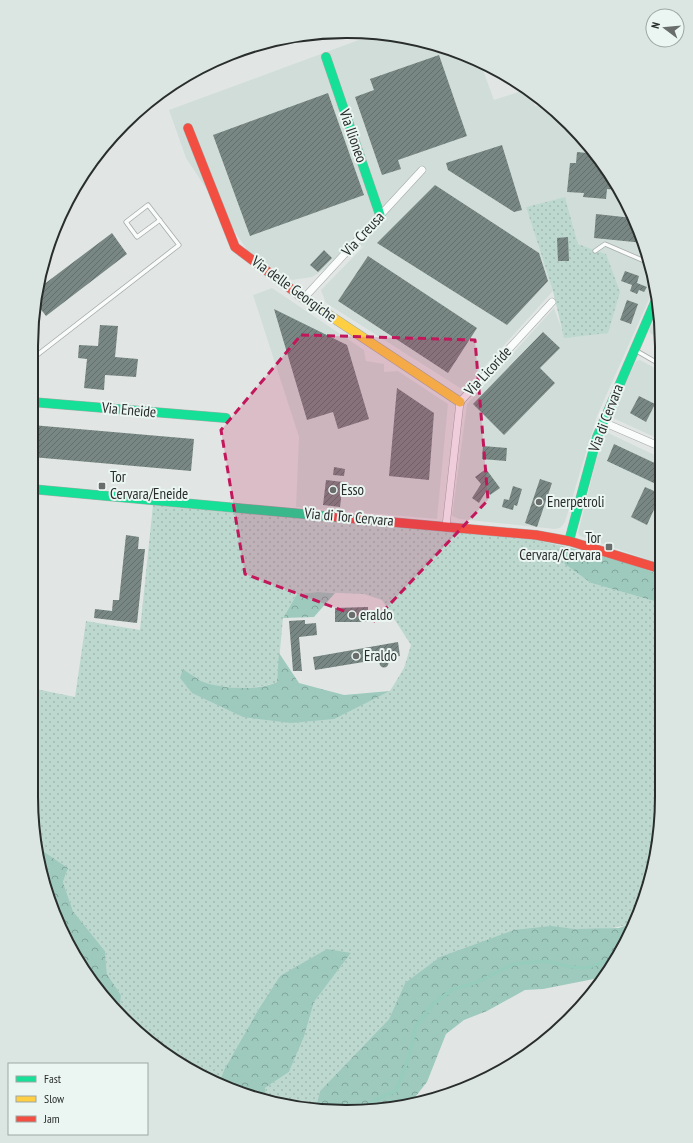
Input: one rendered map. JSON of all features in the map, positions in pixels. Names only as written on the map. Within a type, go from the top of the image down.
[{"type":"street","name":"Via Ilioneo","points":[[326,57],[380,215]]},
{"type":"street","name":"Via delle Georgiche","points":[[188,128],[235,247],[304,298],[460,402]]},
{"type":"street","name":"Via Creusa","points":[[304,298],[422,170]]},
{"type":"street","name":"Via Licoride","points":[[446,526],[460,402],[552,302]]},
{"type":"street","name":"Via di Cervara","points":[[569,541],[591,454],[603,422],[652,308]]},
{"type":"street","name":"Via Eneide","points":[[38,402],[226,418]]},
{"type":"street","points":[[603,422],[655,444]]},
{"type":"street","name":"Via di Tor Cervara","points":[[38,490],[536,535],[569,541],[655,567]]},
{"type":"lane","points":[[38,354],[179,244],[160,220],[148,205],[126,222],[137,237],[160,220]]},
{"type":"lane","points":[[595,250],[605,244],[642,260]]},
{"type":"lane","points":[[634,349],[655,362]]},
{"type":"highlighted area","points":[[301,335],[475,340],[488,500],[373,622],[245,574],[221,430]]},
{"type":"shaded area","points":[[362,39],[407,44],[446,54],[465,61],[483,70],[494,100],[520,92],[534,102],[535,106],[538,105],[565,128],[591,159],[614,192],[632,228],[639,247],[650,296],[597,416],[565,522],[560,528],[555,529],[459,519],[452,516],[467,404],[554,308],[565,338],[606,254],[578,244],[565,197],[526,207],[553,291],[468,385],[460,388],[326,303],[321,290],[365,245],[312,277],[292,280],[249,253],[186,158],[169,110]]},
{"type":"shaded area","points":[[272,288],[364,350],[366,361],[384,364],[384,372],[398,371],[448,404],[437,519],[296,507],[299,437],[253,295]]},
{"type":"shaded area","points":[[653,321],[654,335],[649,331]]},
{"type":"shaded area","points":[[640,360],[655,368],[655,437],[615,419],[611,414],[636,361]]},
{"type":"shaded area","points":[[606,432],[655,455],[655,562],[580,536],[578,533],[597,457]]},
{"type":"green space","points":[[565,197],[578,244],[606,254],[620,292],[608,333],[564,338],[553,291],[526,207]]},
{"type":"green space","points":[[153,505],[536,540],[567,547],[563,557],[591,583],[655,601],[654,817],[649,857],[639,896],[627,925],[603,929],[551,927],[405,983],[389,1019],[320,1091],[317,1103],[286,1099],[266,1094],[265,1088],[289,1072],[304,1037],[314,1002],[351,953],[280,976],[258,1010],[221,1078],[192,1064],[159,1041],[128,1015],[120,1006],[121,995],[107,974],[105,951],[73,911],[63,882],[68,868],[43,851],[38,796],[38,689],[75,697],[86,621],[140,630]],"holes":[[[318,592],[364,594],[382,600],[411,645],[404,668],[390,691],[363,704],[192,693],[182,669],[201,681],[218,686],[250,688],[269,685],[277,682],[283,618],[297,594]]]},
{"type":"green space","points":[[567,547],[631,564],[655,573],[655,601],[591,583],[565,564],[563,557]]},
{"type":"green space","points":[[318,592],[335,593],[314,617],[283,618],[297,594]]},
{"type":"green space","points":[[279,653],[299,683],[344,695],[390,691],[334,719],[291,723],[243,717],[192,693],[180,678],[183,669],[201,681],[218,686],[250,688],[270,685],[277,682]]},
{"type":"green space","points":[[43,851],[68,868],[63,882],[73,911],[105,951],[107,974],[121,995],[120,1006],[90,968],[79,951],[61,915],[54,896]]},
{"type":"green space","points":[[627,925],[614,951],[595,979],[543,989],[525,990],[487,1011],[464,1020],[446,1034],[427,1082],[415,1097],[367,1104],[346,1105],[317,1103],[320,1091],[389,1019],[405,983],[440,957],[514,930],[551,926],[575,929],[619,928]]},
{"type":"green space","points":[[327,949],[351,953],[314,1002],[304,1037],[289,1072],[265,1088],[266,1094],[247,1089],[221,1078],[258,1010],[280,976]]},
{"type":"building","points":[[439,55],[467,136],[398,160],[401,169],[382,175],[355,97],[374,90],[370,79]]},
{"type":"building","points":[[328,93],[364,195],[250,236],[213,135]]},
{"type":"building","points":[[502,145],[522,210],[514,212],[448,170],[446,163]]},
{"type":"building","points":[[577,152],[586,153],[612,189],[607,189],[606,199],[583,197],[584,193],[567,192],[570,163],[576,163]]},
{"type":"building","points":[[435,185],[539,253],[548,281],[507,325],[377,243]]},
{"type":"building","points":[[596,214],[627,217],[637,242],[594,238]]},
{"type":"building","points":[[112,233],[127,254],[46,316],[41,309],[45,284]]},
{"type":"building","points":[[568,237],[569,261],[558,261],[557,238]]},
{"type":"building","points":[[324,250],[332,258],[318,272],[310,265]]},
{"type":"building","points":[[368,256],[477,328],[448,373],[338,301]]},
{"type":"building","points":[[625,271],[639,276],[637,283],[647,287],[644,292],[639,290],[637,294],[630,291],[632,285],[621,281]]},
{"type":"building","points":[[627,300],[638,304],[631,324],[620,320]]},
{"type":"building","points":[[274,309],[347,345],[369,419],[338,429],[333,412],[307,420]]},
{"type":"building","points":[[100,325],[118,326],[115,357],[138,359],[136,377],[105,375],[104,390],[84,388],[87,359],[78,358],[79,345],[98,346]]},
{"type":"building","points":[[543,332],[560,348],[540,368],[555,383],[504,435],[473,404]]},
{"type":"building","points":[[397,388],[434,413],[429,480],[389,476]]},
{"type":"building","points":[[639,396],[655,404],[646,422],[630,413]]},
{"type":"building","points":[[38,426],[194,439],[191,471],[38,458]]},
{"type":"building","points":[[614,444],[655,463],[655,484],[607,461]]},
{"type":"building","points":[[483,446],[507,448],[506,461],[482,459]]},
{"type":"building","points":[[334,467],[345,469],[344,476],[333,475]]},
{"type":"building","points":[[486,469],[500,488],[490,495],[487,490],[479,503],[472,498],[481,484],[475,477]]},
{"type":"building","points":[[540,479],[552,483],[537,527],[525,523]]},
{"type":"building","points":[[326,480],[343,482],[340,507],[323,505]]},
{"type":"building","points":[[513,486],[522,489],[517,506],[514,505],[513,510],[502,507],[504,499],[509,500]]},
{"type":"building","points":[[645,487],[655,491],[655,507],[647,525],[631,517]]},
{"type":"building","points":[[126,535],[139,537],[138,549],[145,549],[137,623],[94,618],[95,609],[112,611],[113,600],[119,600]]},
{"type":"building","name":"eraldo","points":[[368,607],[368,622],[335,622],[335,608]]},
{"type":"building","name":"Eraldo","points":[[305,620],[305,624],[316,623],[317,635],[299,637],[302,671],[293,671],[289,621]]},
{"type":"building","name":"Eraldo","points":[[398,642],[400,656],[315,670],[313,657]]},
{"type":"building","name":"Eraldo","points":[[382,659],[386,659],[388,663],[386,667],[382,667],[380,665],[380,661]]},
{"type":"waterway","points":[[370,1104],[396,1091],[409,1057],[416,1026],[433,1004],[453,989],[475,983],[514,964],[546,961],[570,967],[586,968],[608,961]]},
{"type":"traffic: fast","points":[[326,57],[380,215]]},
{"type":"traffic: fast","points":[[569,541],[597,437],[652,309]]},
{"type":"traffic: fast","points":[[38,402],[226,418]]},
{"type":"traffic: fast","points":[[38,490],[336,517]]},
{"type":"traffic: slow","points":[[299,295],[460,402]]},
{"type":"traffic: jam","points":[[188,128],[235,247],[299,295]]},
{"type":"traffic: jam","points":[[336,517],[536,535],[569,541],[655,567]]},
{"type":"place","name":"Tor Cervara/Eneide","points":[[102,486]]},
{"type":"place","name":"Esso","points":[[333,490]]},
{"type":"place","name":"Enerpetroli","points":[[539,502]]},
{"type":"place","name":"Tor Cervara/Cervara","points":[[609,547]]},
{"type":"place","name":"eraldo","points":[[352,615]]},
{"type":"place","name":"Eraldo","points":[[356,656]]}]
